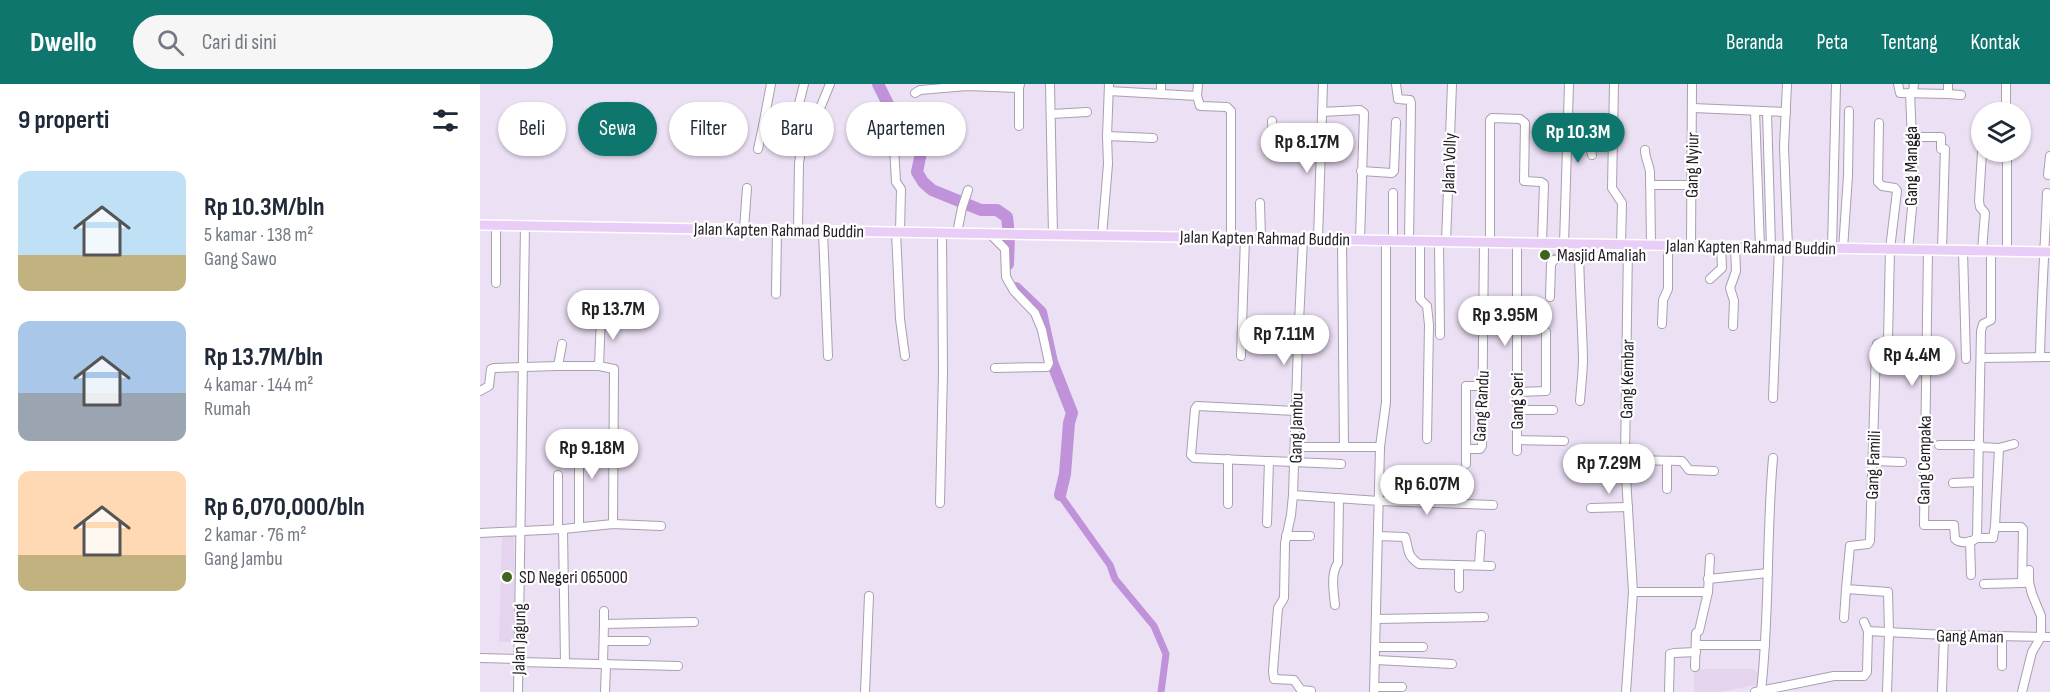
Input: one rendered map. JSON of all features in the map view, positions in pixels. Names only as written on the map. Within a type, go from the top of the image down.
[{"type":"main road","name":"Jalan Kapten Rahmad Buddin","points":[[480,225],[1542,243],[1559,246],[1579,244],[1668,245],[2048,252]]},
{"type":"street","points":[[768,102],[771,84]]},
{"type":"street","points":[[799,102],[804,84]]},
{"type":"street","points":[[823,102],[830,84]]},
{"type":"street","points":[[1050,84],[1053,235]]},
{"type":"street","points":[[1161,84],[1161,94]]},
{"type":"street","points":[[1198,84],[1197,96],[1200,106],[1227,107],[1231,111],[1231,238]]},
{"type":"street","points":[[1318,239],[1323,84]]},
{"type":"street","points":[[1396,84],[1397,98],[1410,100],[1411,103],[1409,241]]},
{"type":"street","name":"Jalan Volly","points":[[1440,335],[1452,84]]},
{"type":"street","points":[[1559,246],[1569,84]]},
{"type":"street","name":"Gang Kembar","points":[[1614,84],[1612,188],[1622,203],[1625,460],[1633,592],[1626,692]]},
{"type":"street","name":"Gang Nyiur","points":[[1691,246],[1692,84]]},
{"type":"street","points":[[1773,398],[1779,247],[1785,177],[1787,84]]},
{"type":"street","points":[[1836,84],[1838,248]]},
{"type":"street","points":[[1899,84],[1900,93],[1961,95]]},
{"type":"street","name":"Gang Mangga","points":[[1908,250],[1914,187],[1910,93],[1913,91],[1914,84]]},
{"type":"street","points":[[1948,84],[1948,94]]},
{"type":"street","points":[[2006,84],[2006,102]]},
{"type":"street","points":[[915,93],[967,86],[1020,86],[1019,126]]},
{"type":"street","points":[[1102,236],[1108,164],[1109,88],[1197,96]]},
{"type":"street","points":[[1693,108],[1786,112]]},
{"type":"street","points":[[1322,111],[1359,110],[1364,113],[1360,240]]},
{"type":"street","points":[[1755,111],[1760,247]]},
{"type":"street","points":[[1838,248],[1848,176],[1849,111]]},
{"type":"street","points":[[1051,114],[1087,112]]},
{"type":"street","points":[[1767,112],[1779,247]]},
{"type":"street","name":"Gang Randu","points":[[1466,449],[1480,449],[1482,446],[1491,119],[1520,118],[1524,121],[1524,181],[1544,184],[1542,243]]},
{"type":"street","points":[[1272,121],[1273,141],[1321,145]]},
{"type":"street","points":[[1361,171],[1392,173],[1394,171],[1396,122]]},
{"type":"street","name":"Gang Famili","points":[[1846,589],[1850,546],[1868,544],[1870,541],[1876,351],[1877,344],[1888,340],[1890,249],[1897,191],[1895,188],[1882,186],[1878,182],[1880,123]]},
{"type":"street","points":[[1107,136],[1152,138]]},
{"type":"street","points":[[1913,137],[1941,137],[1941,149],[1945,149],[1942,250]]},
{"type":"street","points":[[758,149],[760,140]]},
{"type":"street","points":[[1566,146],[1590,146],[1592,155]]},
{"type":"street","points":[[1645,150],[1645,160],[1649,167],[1651,245]]},
{"type":"street","points":[[798,230],[800,156]]},
{"type":"street","points":[[895,156],[896,183],[901,189],[898,232],[900,319],[905,356]]},
{"type":"street","points":[[2048,175],[2050,156]]},
{"type":"street","points":[[1971,575],[1980,446],[1981,331],[1983,324],[1990,320],[1985,213],[1979,201],[1981,162]]},
{"type":"street","points":[[2007,162],[2011,251]]},
{"type":"street","points":[[1650,185],[1691,185]]},
{"type":"street","points":[[744,229],[747,188]]},
{"type":"street","points":[[957,233],[968,190]]},
{"type":"street","points":[[1393,193],[1386,402],[1380,447],[1374,689],[1402,687]]},
{"type":"street","points":[[2040,357],[2041,283],[2048,252],[2047,193]]},
{"type":"street","points":[[1260,203],[1261,238]]},
{"type":"street","points":[[496,225],[496,283]]},
{"type":"street","name":"Jalan Jagung","points":[[518,692],[525,226]]},
{"type":"street","points":[[776,294],[777,230]]},
{"type":"street","points":[[823,231],[828,356]]},
{"type":"street","points":[[940,503],[943,372],[942,232]]},
{"type":"street","points":[[990,234],[1005,249],[1006,275],[1011,286],[1038,318],[1049,363],[1047,368],[994,368]]},
{"type":"street","points":[[1241,356],[1245,238]]},
{"type":"street","name":"Gang Jambu","points":[[1304,239],[1293,495],[1286,536],[1284,598],[1278,609],[1274,677],[1276,680],[1294,680],[1301,690],[1311,692]]},
{"type":"street","points":[[1342,240],[1344,447]]},
{"type":"street","points":[[1420,241],[1420,299],[1427,306],[1429,325],[1427,439]]},
{"type":"street","name":"Gang Seri","points":[[1517,243],[1517,451]]},
{"type":"street","points":[[1579,244],[1578,284],[1583,362],[1580,401]]},
{"type":"street","points":[[1662,324],[1663,300],[1668,289],[1668,245]]},
{"type":"street","points":[[1710,279],[1722,268],[1721,246]]},
{"type":"street","points":[[1733,326],[1734,301],[1730,288],[1736,271],[1735,247]]},
{"type":"street","name":"Gang Cempaka","points":[[1928,250],[1924,525],[1954,525],[1956,540],[1973,540]]},
{"type":"street","points":[[1963,251],[1966,359]]},
{"type":"street","points":[[1550,297],[1551,264],[1554,260]]},
{"type":"street","points":[[599,366],[602,315]]},
{"type":"street","points":[[1518,392],[1546,391],[1546,332]]},
{"type":"street","points":[[558,366],[562,344]]},
{"type":"street","points":[[1981,358],[2050,357]]},
{"type":"street","points":[[480,391],[489,386],[492,368],[558,366],[612,368],[615,372],[613,524]]},
{"type":"street","points":[[1466,464],[1466,386],[1483,386]]},
{"type":"street","points":[[1295,411],[1197,406],[1191,455],[1194,458],[1341,464]]},
{"type":"street","points":[[1518,410],[1553,410]]},
{"type":"street","points":[[579,434],[579,527]]},
{"type":"street","points":[[1517,440],[1564,441]]},
{"type":"street","points":[[1939,445],[1999,448],[2014,444]]},
{"type":"street","points":[[1296,447],[1380,447]]},
{"type":"street","points":[[1973,540],[1993,538],[1999,448]]},
{"type":"street","points":[[1773,458],[1768,504],[1765,645],[1758,692],[1834,676],[1864,676],[1867,672],[1868,631],[1864,622]]},
{"type":"street","points":[[1228,459],[1228,504]]},
{"type":"street","points":[[1625,460],[1683,461],[1689,470],[1714,471]]},
{"type":"street","points":[[1267,523],[1269,461]]},
{"type":"street","points":[[1666,461],[1667,489]]},
{"type":"street","points":[[1874,461],[1902,462]]},
{"type":"street","points":[[1580,475],[1626,474]]},
{"type":"street","points":[[558,475],[565,663]]},
{"type":"street","points":[[1953,483],[1978,482]]},
{"type":"street","points":[[1293,495],[1493,505]]},
{"type":"street","points":[[1335,605],[1334,580],[1335,568],[1338,564],[1339,498]]},
{"type":"street","points":[[1591,508],[1628,507]]},
{"type":"street","points":[[480,533],[613,524],[661,526]]},
{"type":"street","points":[[1995,526],[2024,529],[2025,582],[2042,616],[2041,637],[2032,652],[2022,692]]},
{"type":"street","points":[[1286,536],[1310,536]]},
{"type":"street","points":[[1378,536],[1405,537],[1407,552],[1419,564],[1491,566]]},
{"type":"street","points":[[1479,566],[1480,536]]},
{"type":"street","points":[[1695,667],[1696,633],[1699,631],[1708,592],[1710,558]]},
{"type":"street","points":[[1459,565],[1459,588]]},
{"type":"street","points":[[2025,582],[2029,570]]},
{"type":"street","points":[[1708,579],[1768,573]]},
{"type":"street","points":[[1984,584],[2025,582]]},
{"type":"street","points":[[1844,618],[1846,589],[1888,592],[1887,692]]},
{"type":"street","points":[[1633,592],[1708,592]]},
{"type":"street","points":[[865,692],[869,596]]},
{"type":"street","points":[[604,611],[605,692]]},
{"type":"street","points":[[1377,619],[1484,617]]},
{"type":"street","points":[[604,624],[694,622]]},
{"type":"street","name":"Gang Aman","points":[[1868,631],[2050,637]]},
{"type":"street","points":[[1942,692],[1944,635]]},
{"type":"street","points":[[2002,637],[2002,666]]},
{"type":"street","points":[[604,641],[646,641]]},
{"type":"street","points":[[1669,692],[1670,654],[1696,649],[1765,645]]},
{"type":"street","points":[[1376,647],[1422,647]]},
{"type":"street","points":[[480,658],[678,666]]},
{"type":"street","points":[[1376,660],[1452,664]]},
{"type":"shaded area","name":"SD Negeri 065000","points":[[502,536],[514,536],[514,642],[499,642]]},
{"type":"shaded area","points":[[1694,669],[1753,669],[1761,675],[1760,684],[1720,692],[1694,692]]},
{"type":"waterway","points":[[878,84],[895,118],[917,134],[923,143],[917,172],[923,182],[932,190],[981,210],[997,210],[1007,217],[1008,264]]},
{"type":"waterway","points":[[1016,288],[1041,312],[1052,362],[1072,413],[1069,423],[1065,474],[1060,495]]},
{"type":"waterway","points":[[1060,495],[1110,565],[1115,579],[1154,626],[1166,654],[1161,692]]},
{"type":"tunnel","points":[[1554,260],[1557,258],[1557,250]]},
{"type":"place","name":"Masjid Amaliah","points":[[1545,255]]},
{"type":"place","name":"SD Negeri 065000","points":[[507,577]]}]
